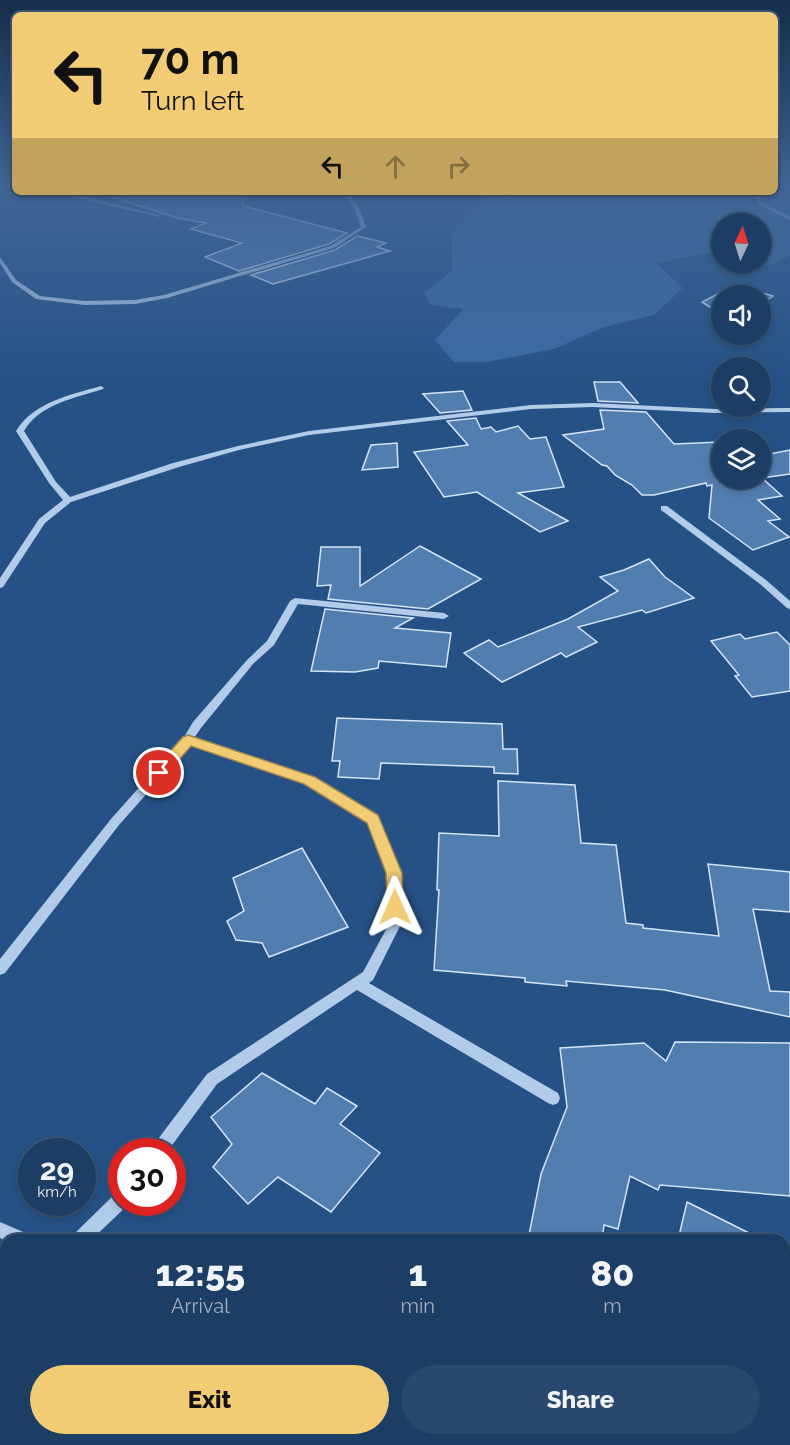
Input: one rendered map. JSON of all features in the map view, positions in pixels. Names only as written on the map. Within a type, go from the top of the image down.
[{"type":"street","points":[[0,260],[14,281],[38,298],[85,303],[135,302],[165,297],[311,253]]},
{"type":"street","points":[[68,500],[53,483],[20,431],[24,421],[38,411],[101,388]]},
{"type":"street","points":[[0,585],[42,521],[68,500],[176,465],[238,448],[309,433],[531,407],[593,405],[715,411],[790,410]]},
{"type":"street","points":[[664,508],[763,582],[790,606]]},
{"type":"street","points":[[0,969],[115,822],[188,740],[197,725],[250,662],[271,643],[295,601],[444,616]]},
{"type":"street","points":[[168,1138],[212,1079],[368,976],[395,924],[394,873],[373,819],[310,780],[188,740]]},
{"type":"street","points":[[357,983],[554,1098]]},
{"type":"street","points":[[86,1234],[108,1213]]},
{"type":"shaded area","points":[[452,253],[705,253],[656,263],[683,288],[654,315],[604,327],[554,349],[487,362],[454,362],[435,340],[463,309],[431,305],[424,293],[452,271]]},
{"type":"shaded area","points":[[771,253],[790,253],[790,255],[772,265]]},
{"type":"building","points":[[214,253],[298,253],[239,271],[205,257]]},
{"type":"building","points":[[323,253],[381,253],[273,284],[251,275]]},
{"type":"building","points":[[711,297],[711,308],[702,302]]},
{"type":"building","points":[[594,382],[620,382],[638,403],[598,401]]},
{"type":"building","points":[[463,391],[472,410],[440,413],[423,394]]},
{"type":"building","points":[[600,410],[646,412],[674,444],[711,442],[711,485],[707,486],[706,483],[654,495],[642,495],[632,485],[615,475],[607,466],[602,465],[563,435],[604,429]]},
{"type":"building","points":[[476,418],[481,429],[491,427],[496,432],[518,426],[530,439],[546,437],[564,487],[518,493],[568,521],[540,532],[477,492],[444,497],[414,452],[468,445],[447,421]]},
{"type":"building","points":[[397,443],[398,467],[362,470],[371,445]]},
{"type":"building","points":[[790,450],[790,474],[771,477],[771,454]]},
{"type":"building","points":[[771,486],[782,496],[758,500],[780,519],[768,521],[789,537],[753,550],[709,518],[712,489],[771,489]]},
{"type":"building","points":[[420,546],[481,579],[428,609],[328,599],[331,585],[317,586],[321,547],[360,547],[360,586]]},
{"type":"building","points":[[649,559],[665,577],[694,598],[646,613],[642,610],[578,627],[597,642],[566,657],[561,653],[502,682],[464,653],[489,640],[498,647],[568,619],[618,591],[600,577]]},
{"type":"building","points":[[325,609],[413,618],[395,628],[451,633],[446,667],[379,661],[378,668],[355,672],[311,671]]},
{"type":"building","points":[[777,632],[790,645],[790,691],[752,697],[735,676],[739,675],[711,641],[740,634],[745,639]]},
{"type":"building","points":[[337,718],[502,724],[503,749],[517,749],[518,774],[494,773],[494,767],[381,763],[379,779],[338,777],[340,761],[332,761]]},
{"type":"building","points":[[498,781],[575,785],[581,843],[616,845],[626,923],[643,925],[643,928],[719,936],[708,864],[790,872],[790,912],[753,909],[770,991],[790,992],[790,1017],[665,990],[566,981],[567,986],[525,982],[525,978],[434,970],[439,890],[437,890],[439,833],[499,836]]},
{"type":"building","points":[[302,848],[348,927],[269,957],[262,943],[236,940],[227,921],[244,911],[233,878]]},
{"type":"building","points":[[675,1042],[790,1043],[790,1196],[660,1185],[658,1190],[630,1176],[618,1229],[604,1225],[603,1234],[529,1234],[541,1174],[567,1107],[560,1048],[644,1043],[666,1061]]},
{"type":"building","points":[[262,1073],[315,1104],[327,1088],[357,1106],[340,1124],[380,1153],[331,1212],[278,1177],[248,1204],[213,1167],[232,1144],[211,1117]]},
{"type":"building","points":[[687,1202],[751,1234],[679,1234]]},
{"type":"route","points":[[159,773],[188,740],[310,780],[373,819],[394,873],[395,907]]}]
